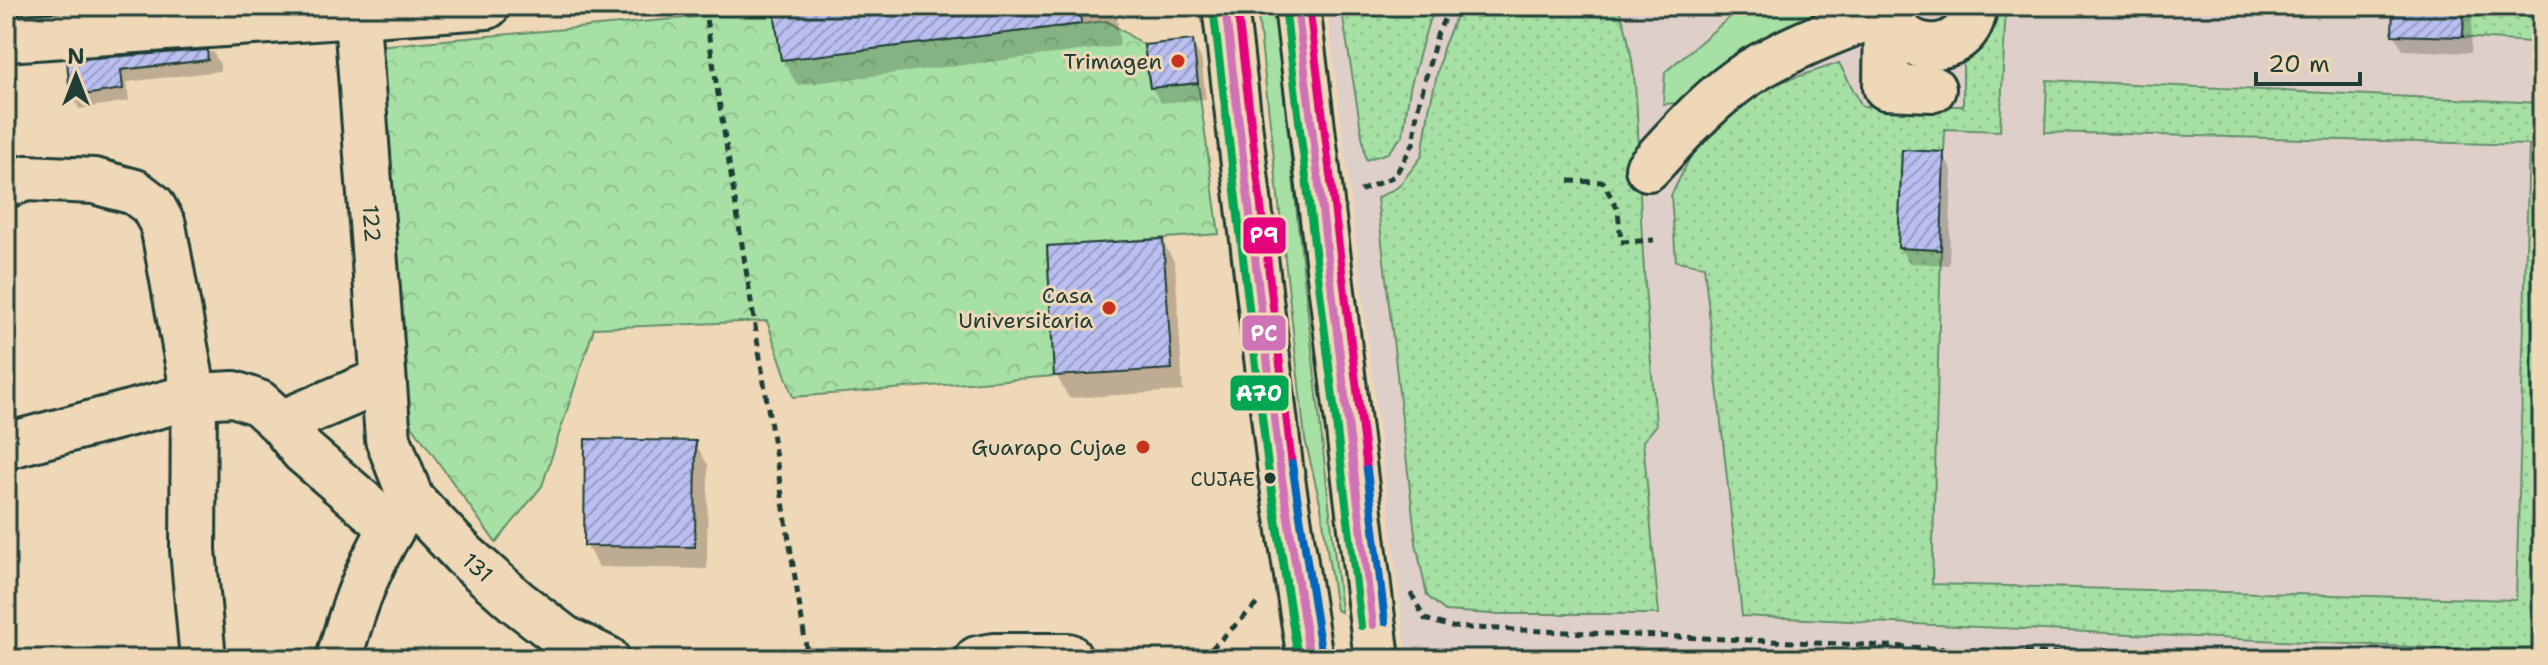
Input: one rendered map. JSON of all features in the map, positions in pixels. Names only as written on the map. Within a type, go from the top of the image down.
[{"type":"main road","points":[[6,39],[357,10],[487,6]]},
{"type":"main road","points":[[1225,6],[1280,466],[1310,659]]},
{"type":"main road","points":[[1297,6],[1377,659]]},
{"type":"main road","points":[[1887,8],[1892,24],[1901,36],[1914,44],[1929,47],[1944,45],[1957,38],[1967,27],[1974,6]]},
{"type":"main road","points":[[1887,8],[1886,87],[1933,89]]},
{"type":"main road","points":[[1648,168],[1696,116],[1751,72],[1814,39],[1887,8]]},
{"type":"main road","name":"122","points":[[357,10],[388,439]]},
{"type":"main road","points":[[6,185],[27,178],[94,181],[135,192],[152,205],[163,225],[194,396],[193,550],[203,659]]},
{"type":"main road","points":[[281,423],[383,380]]},
{"type":"main road","points":[[6,446],[194,396],[234,394],[259,403],[281,423],[303,451],[401,513],[359,591],[339,659]]},
{"type":"main road","name":"131","points":[[388,439],[401,513],[464,555],[564,638],[607,659]]},
{"type":"main road","points":[[977,659],[994,656],[1068,656],[1070,659]]},
{"type":"path","points":[[704,6],[808,659]]},
{"type":"path","points":[[1357,176],[1359,192],[1395,176],[1414,142],[1417,111],[1437,35],[1450,6]]},
{"type":"path","points":[[1569,181],[1603,182],[1618,210],[1621,242],[1654,240]]},
{"type":"path","points":[[1201,659],[1297,565]]},
{"type":"path","points":[[1410,584],[1412,595],[1425,619],[1452,627],[2181,659]]},
{"type":"shaded area","points":[[1327,6],[2542,6],[2542,659],[1407,659]]},
{"type":"green space","points":[[1257,6],[1274,6],[1341,612],[1336,610],[1321,507],[1305,439]]},
{"type":"green space","points":[[1341,6],[1437,6],[1427,27],[1410,88],[1403,135],[1388,153],[1366,160]]},
{"type":"green space","points":[[1460,6],[1617,6],[1625,26],[1637,109],[1642,244],[1656,426],[1643,441],[1659,614],[1445,611],[1427,596],[1416,543],[1377,198],[1398,187],[1422,156],[1443,48]]},
{"type":"green space","points":[[1743,6],[1866,6],[1789,24],[1744,48],[1680,103],[1663,104],[1665,72]]},
{"type":"green space","points":[[1986,6],[2006,6],[2000,131],[1945,129],[1944,152],[1902,151],[1898,248],[1941,250],[1932,584],[2516,600],[2529,145],[2045,132],[2047,80],[2542,103],[2542,653],[1742,616],[1704,266],[1676,261],[1671,196],[1695,147],[1727,107],[1760,89],[1839,63],[1862,106],[1963,106],[1963,63],[1979,39]]},
{"type":"green space","points":[[2464,6],[2542,6],[2542,43],[2463,37]]},
{"type":"green space","points":[[774,10],[781,60],[1107,21],[1144,45],[1150,88],[1198,83],[1219,234],[1047,247],[1054,376],[793,397],[767,321],[594,328],[542,486],[496,543],[406,417],[378,46]]},
{"type":"building","points":[[807,6],[1080,6],[1081,24],[781,60],[774,10]]},
{"type":"building","points":[[2393,6],[2464,6],[2463,37],[2392,35]]},
{"type":"building","points":[[1193,40],[1198,83],[1150,88],[1144,45]]},
{"type":"building","points":[[207,50],[208,60],[121,70],[123,89],[70,97],[67,60]]},
{"type":"building","points":[[1902,150],[1944,152],[1941,250],[1898,248]]},
{"type":"building","name":"Casa Universitaria","points":[[1163,239],[1172,369],[1054,376],[1047,246]]},
{"type":"building","points":[[585,439],[696,441],[695,547],[584,546]]},
{"type":"transit line","name":"PC","points":[[1225,6],[1280,466],[1310,659]]},
{"type":"transit line","name":"P9","points":[[1237,6],[1292,465]]},
{"type":"transit line","name":"PC","points":[[1297,6],[1373,625]]},
{"type":"transit line","name":"P9","points":[[1309,6],[1367,470]]},
{"type":"transit line","name":"A70","points":[[1213,7],[1268,467],[1298,659]]},
{"type":"transit line","name":"A70","points":[[1285,7],[1361,626]]},
{"type":"transit line","points":[[1292,464],[1322,657]]},
{"type":"transit line","points":[[1367,470],[1385,622]]},
{"type":"place","name":"Trimagen","points":[[1178,61]]},
{"type":"place","name":"Casa Universitaria","points":[[1109,308]]},
{"type":"place","name":"Guarapo Cujae","points":[[1143,447]]},
{"type":"place","name":"CUJAE","points":[[1270,478]]}]
